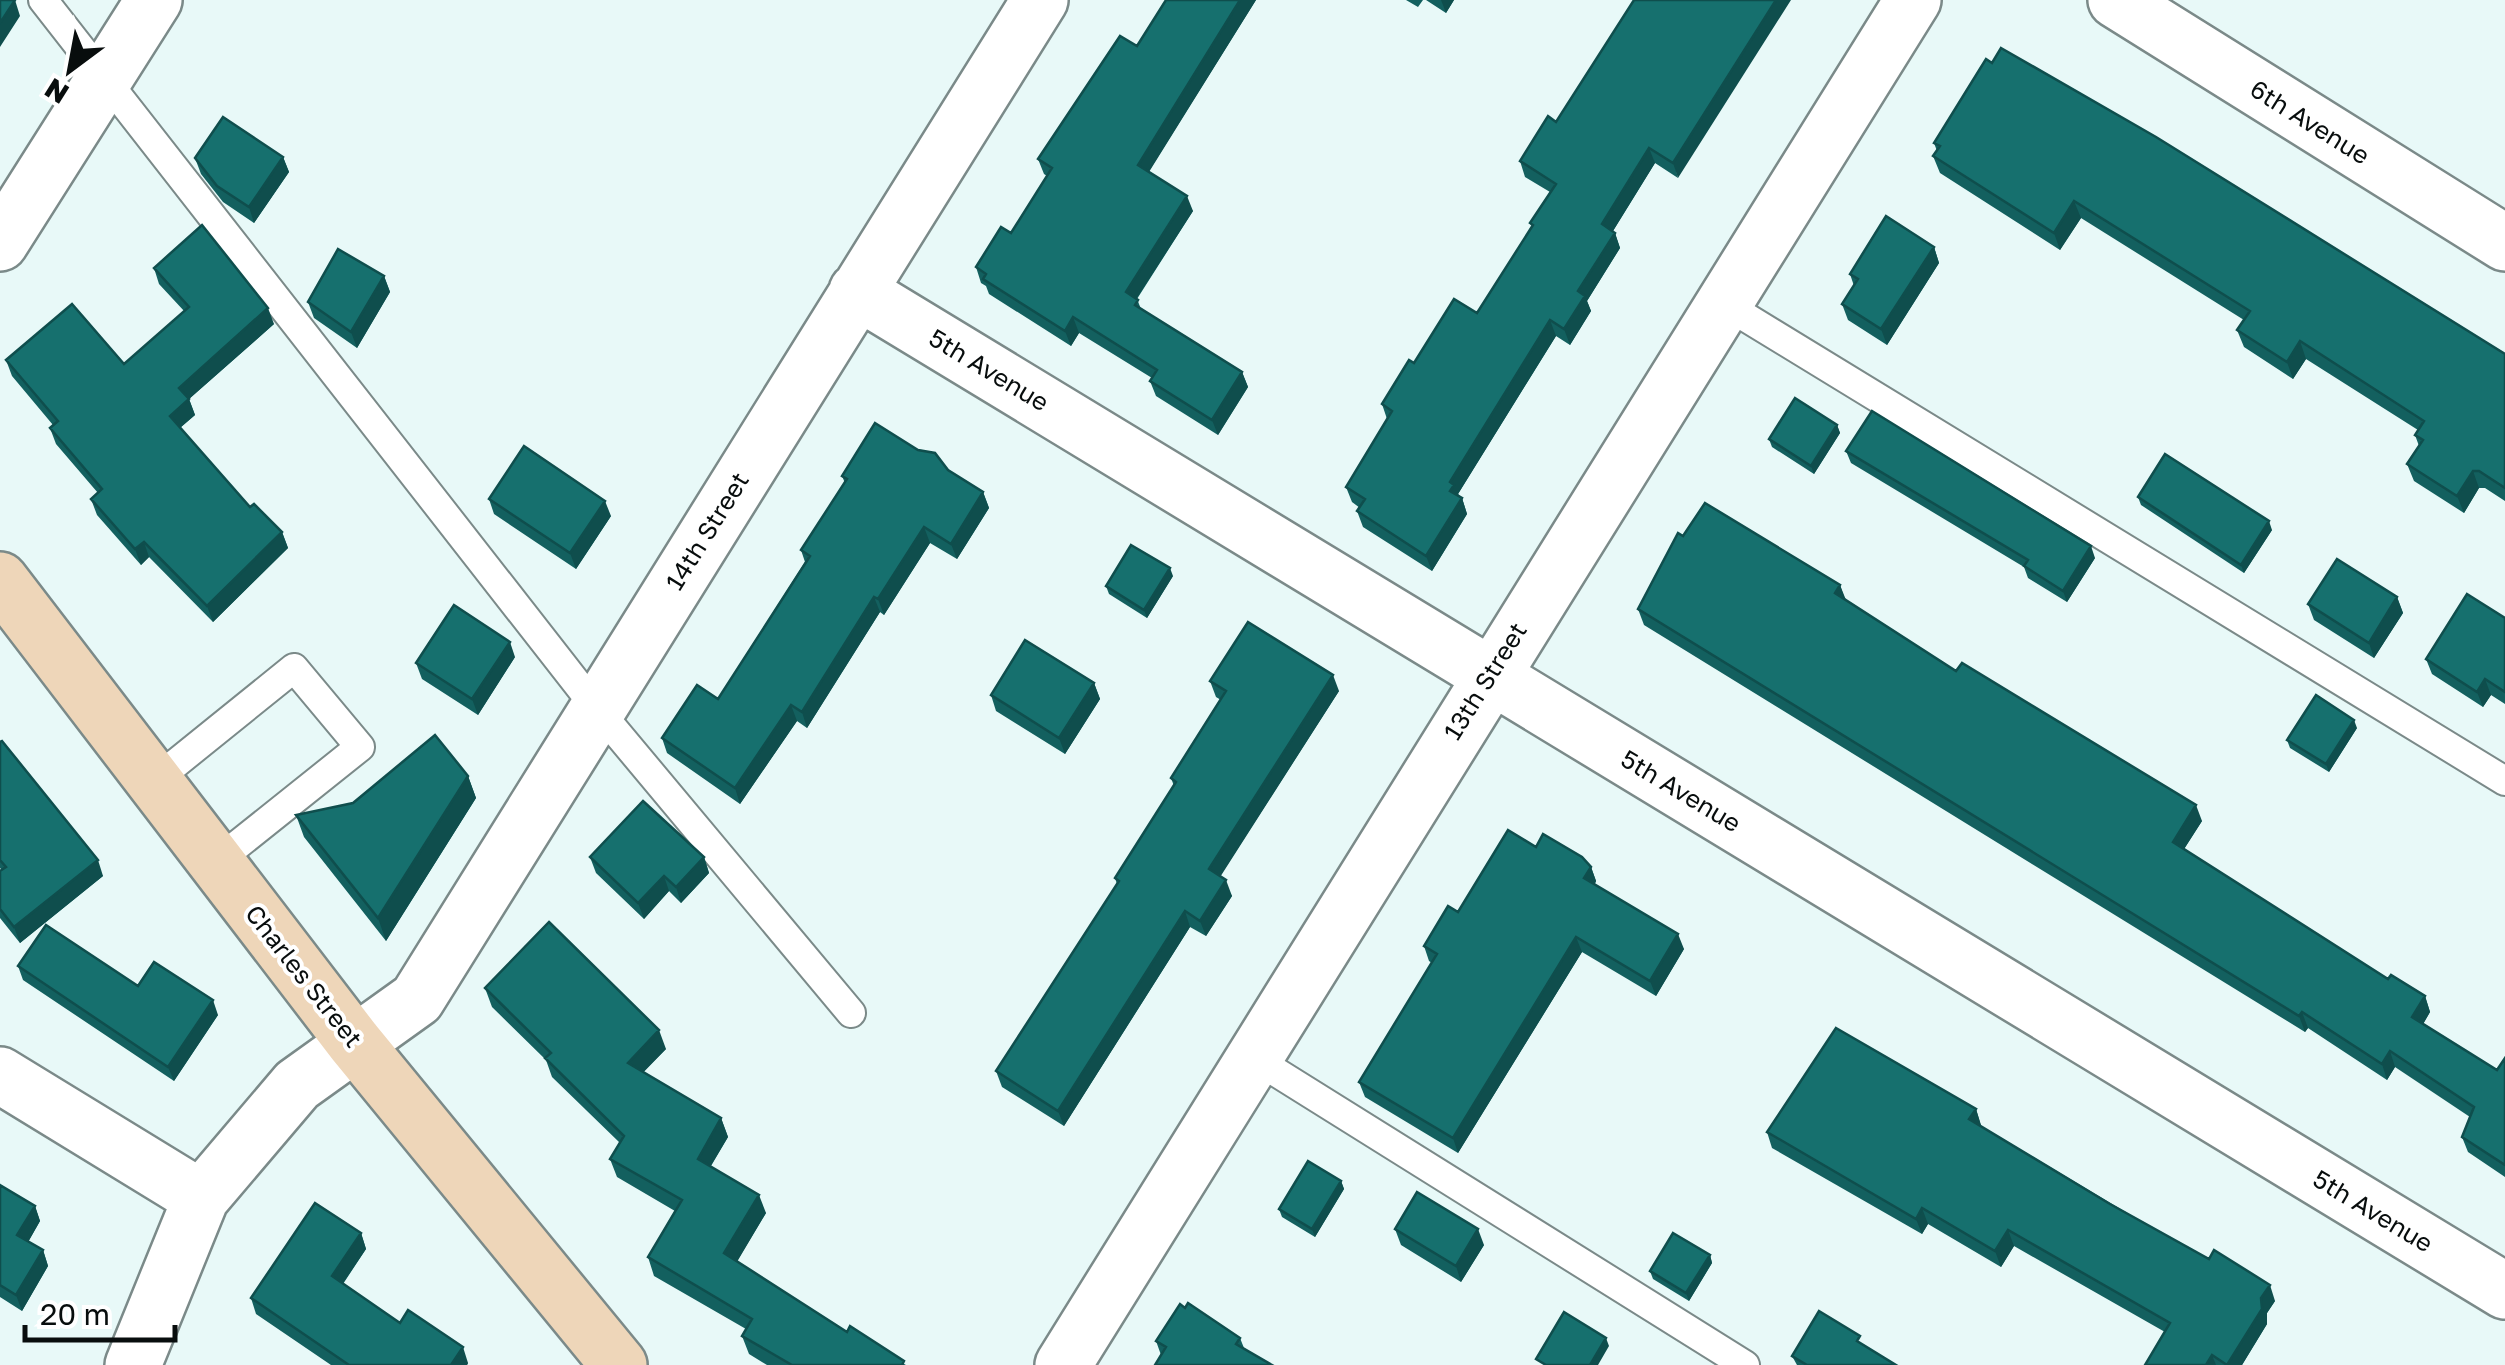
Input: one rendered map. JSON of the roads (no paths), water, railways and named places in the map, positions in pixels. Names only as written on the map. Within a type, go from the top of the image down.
[{"type":"main road","name":"Charles Street","points":[[0,580],[354,1042],[619,1365]]},
{"type":"street","points":[[0,243],[154,0]]},
{"type":"street","name":"14th Street","points":[[133,1365],[201,1198],[297,1085],[417,1000],[1040,0]]},
{"type":"street","name":"13th Street","points":[[1063,1365],[1489,674],[1913,0]]},
{"type":"street","name":"6th Avenue","points":[[2116,0],[2505,243]]},
{"type":"street","name":"5th Avenue","points":[[857,291],[2505,1291]]},
{"type":"street","points":[[0,1075],[201,1198]]},
{"type":"lane","points":[[43,0],[597,709],[851,1013]]},
{"type":"lane","points":[[1722,302],[2505,781]]},
{"type":"lane","points":[[154,781],[294,668],[360,746],[216,862]]},
{"type":"lane","points":[[1252,1056],[1745,1365]]}]
